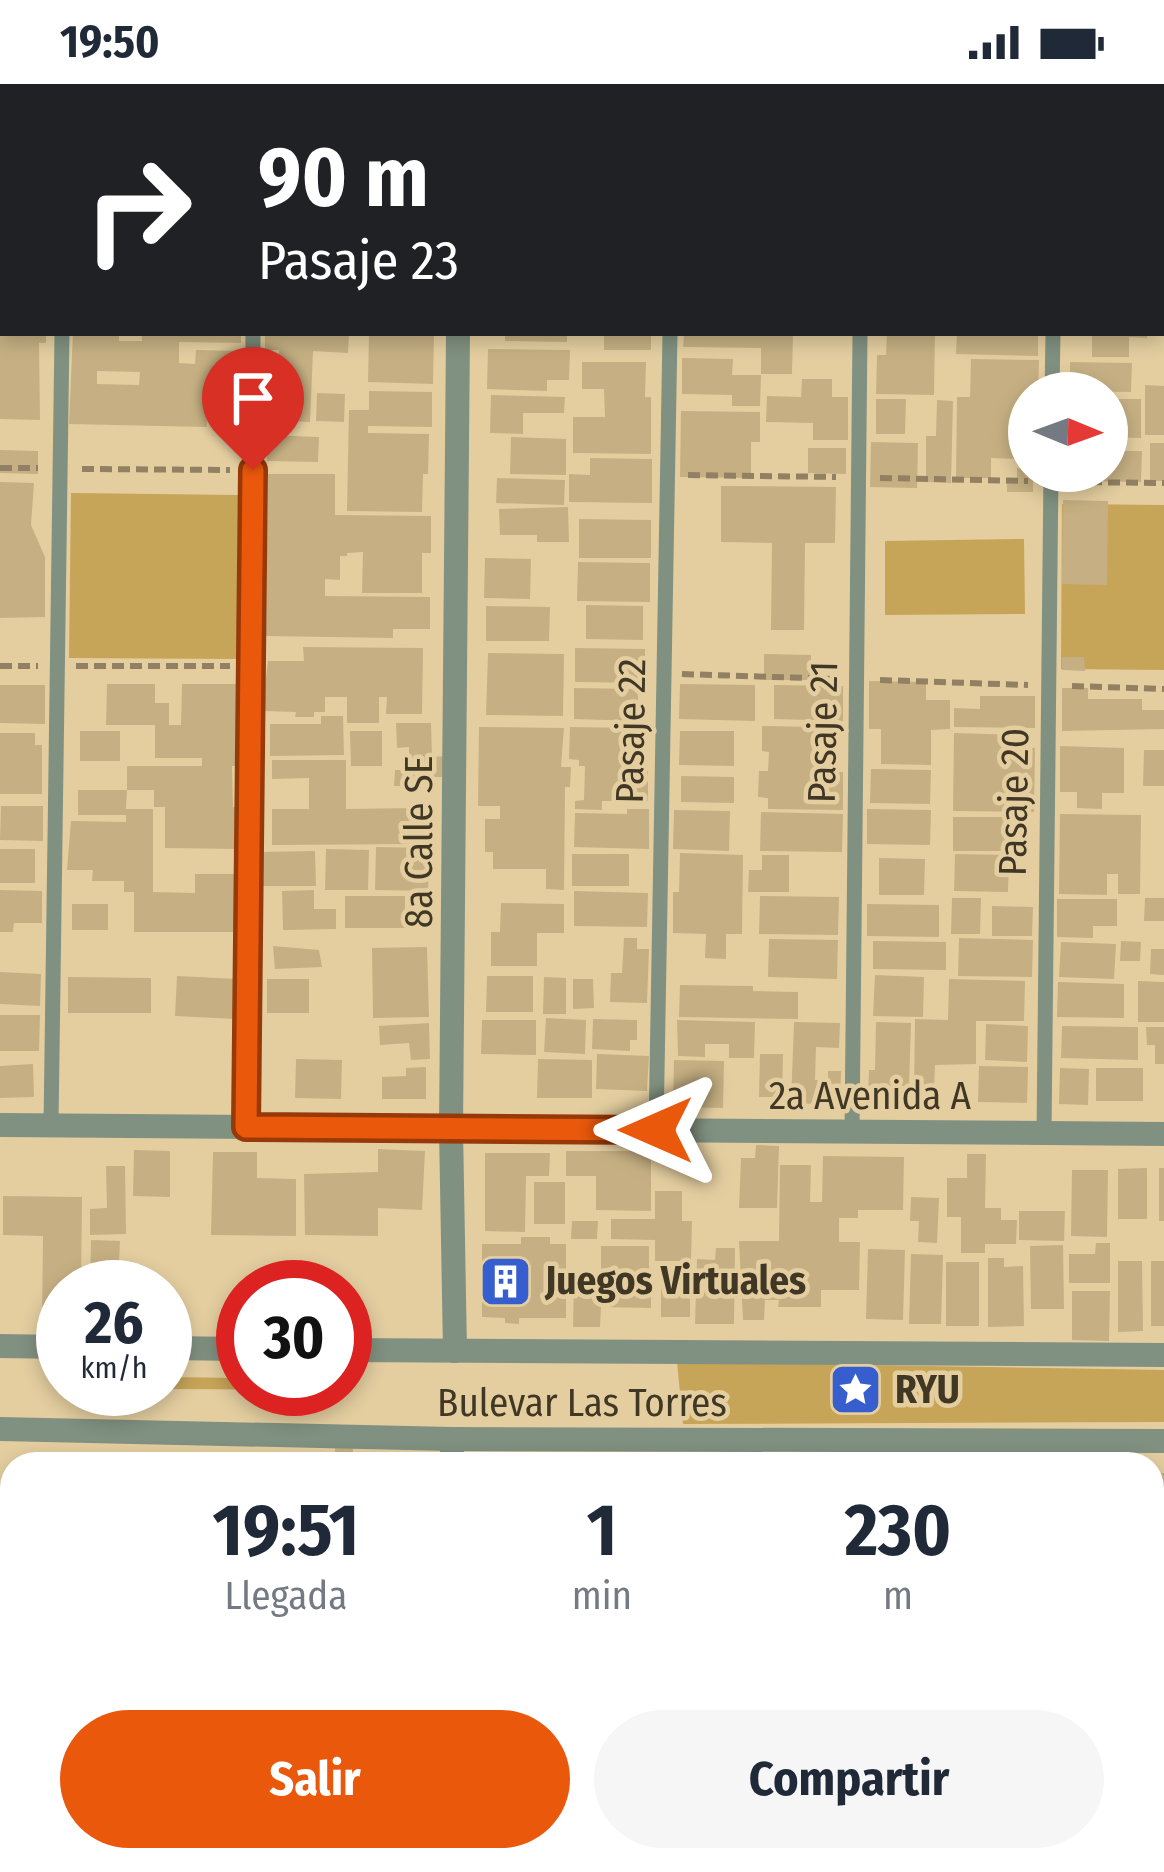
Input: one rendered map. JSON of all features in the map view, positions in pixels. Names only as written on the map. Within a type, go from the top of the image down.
[{"type":"street","name":"8a Calle SE","points":[[455,1351],[451,1129],[458,336]]},
{"type":"street","name":"2a Avenida A","points":[[0,1125],[1164,1134]]},
{"type":"street","points":[[0,1346],[36,1347]]},
{"type":"street","name":"Bulevar Las Torres","points":[[372,1350],[1164,1355]]},
{"type":"street","name":"Bulevar Las Torres","points":[[0,1429],[452,1451],[1164,1441]]},
{"type":"lane","points":[[51,1126],[62,336]]},
{"type":"lane","points":[[246,1127],[253,336]]},
{"type":"lane","name":"Pasaje 22","points":[[656,1130],[670,336]]},
{"type":"lane","name":"Pasaje 21","points":[[852,1132],[860,336]]},
{"type":"lane","points":[[1052,372],[1053,336]]},
{"type":"lane","name":"Pasaje 20","points":[[1044,1133],[1051,492]]},
{"type":"path","points":[[0,468],[253,470]]},
{"type":"path","points":[[669,475],[1008,476]]},
{"type":"path","points":[[1128,481],[1164,483]]},
{"type":"path","points":[[0,665],[252,666]]},
{"type":"path","points":[[665,673],[1164,689]]},
{"type":"shaded area","points":[[71,493],[238,495],[237,659],[69,658]]},
{"type":"shaded area","points":[[1062,504],[1164,505],[1164,670],[1061,669]]},
{"type":"shaded area","points":[[1024,539],[1025,614],[885,615],[885,541]]},
{"type":"shaded area","points":[[677,1362],[1164,1370],[1164,1422],[683,1424]]},
{"type":"shaded area","points":[[192,1377],[216,1378],[216,1389],[192,1389]]},
{"type":"building","points":[[0,336],[46,336],[46,343],[39,343],[40,420],[0,419]]},
{"type":"building","points":[[73,336],[142,341],[142,336],[241,336],[241,343],[179,342],[179,363],[195,364],[196,350],[242,351],[241,427],[213,426],[214,405],[207,405],[207,427],[69,424]],"holes":[[[97,371],[140,372],[139,385],[97,384]]]},
{"type":"building","points":[[265,336],[349,336],[348,353],[313,351],[310,422],[262,420],[263,387],[278,387],[279,350],[265,350]]},
{"type":"building","points":[[369,336],[434,336],[433,384],[368,382]]},
{"type":"building","points":[[505,336],[567,336],[567,342],[505,341]]},
{"type":"building","points":[[604,336],[651,336],[651,350],[604,350]]},
{"type":"building","points":[[684,336],[793,336],[792,374],[761,374],[761,348],[683,347]]},
{"type":"building","points":[[887,336],[935,336],[934,395],[876,394],[877,355],[886,355]]},
{"type":"building","points":[[957,336],[1038,336],[1038,356],[956,354]]},
{"type":"building","points":[[1092,336],[1147,336],[1129,337],[1129,357],[1092,357]]},
{"type":"building","points":[[488,349],[570,350],[569,380],[547,380],[547,391],[487,389]]},
{"type":"building","points":[[682,358],[733,359],[732,375],[761,375],[760,406],[732,406],[732,395],[682,394]]},
{"type":"building","points":[[971,359],[1039,360],[1039,372],[1008,372],[1008,459],[991,458],[991,478],[956,478],[957,397],[970,397]]},
{"type":"building","points":[[582,362],[646,362],[651,454],[573,453],[573,417],[605,417],[604,389],[582,389]]},
{"type":"building","points":[[1070,362],[1132,363],[1131,392],[1128,372],[1070,372]]},
{"type":"building","points":[[802,379],[832,379],[832,397],[848,397],[848,440],[813,440],[813,423],[766,422],[767,396],[801,397]]},
{"type":"building","points":[[1145,385],[1164,386],[1164,435],[1145,435]]},
{"type":"building","points":[[369,391],[432,392],[432,427],[368,426],[368,433],[429,434],[422,512],[347,511],[349,410],[369,410]]},
{"type":"building","points":[[317,393],[345,394],[344,422],[316,421]]},
{"type":"building","points":[[491,395],[565,397],[564,413],[523,413],[523,434],[490,433]]},
{"type":"building","points":[[876,399],[906,399],[905,434],[876,434]]},
{"type":"building","points":[[1128,399],[1141,399],[1141,438],[1128,438]]},
{"type":"building","points":[[937,400],[953,401],[951,483],[926,482],[926,436],[936,436]]},
{"type":"building","points":[[681,411],[760,412],[760,442],[751,442],[751,478],[680,477]]},
{"type":"building","points":[[268,435],[319,437],[318,462],[267,461]]},
{"type":"building","points":[[511,437],[566,439],[566,475],[510,474]]},
{"type":"building","points":[[871,442],[918,443],[917,488],[870,487]]},
{"type":"building","points":[[1150,443],[1164,443],[1164,481],[1150,481]]},
{"type":"building","points":[[808,448],[846,448],[846,474],[808,473]]},
{"type":"building","points":[[0,450],[38,451],[38,474],[0,473]]},
{"type":"building","points":[[1128,451],[1142,451],[1141,482],[1128,482]]},
{"type":"building","points":[[590,458],[652,459],[652,503],[569,502],[569,474],[590,475]]},
{"type":"building","points":[[268,474],[335,474],[335,515],[431,516],[431,553],[422,553],[422,593],[362,593],[363,552],[340,556],[340,580],[325,579],[325,596],[430,597],[430,629],[393,629],[393,638],[266,636]]},
{"type":"building","points":[[497,478],[565,480],[564,505],[496,503]]},
{"type":"building","points":[[0,482],[34,483],[31,525],[45,557],[45,617],[0,618]]},
{"type":"building","points":[[721,486],[836,487],[835,543],[805,543],[804,630],[771,630],[772,543],[721,542]]},
{"type":"building","points":[[1063,500],[1108,501],[1107,585],[1062,584]]},
{"type":"building","points":[[568,507],[569,542],[537,542],[537,535],[500,535],[499,509]]},
{"type":"building","points":[[579,519],[651,520],[651,558],[579,558]]},
{"type":"building","points":[[485,558],[531,559],[530,599],[484,598]]},
{"type":"building","points":[[578,562],[650,563],[650,602],[577,601]]},
{"type":"building","points":[[586,605],[643,606],[643,640],[586,639]]},
{"type":"building","points":[[486,606],[550,607],[549,641],[486,641]]},
{"type":"building","points":[[303,647],[423,648],[422,714],[386,714],[387,697],[379,697],[379,723],[347,723],[347,697],[325,697],[325,712],[314,712],[314,717],[262,711],[268,661],[304,661]]},
{"type":"building","points":[[575,648],[645,649],[645,683],[575,682]]},
{"type":"building","points":[[488,653],[564,654],[563,716],[486,715]]},
{"type":"building","points":[[764,654],[811,655],[811,680],[764,680]]},
{"type":"building","points":[[1062,657],[1084,657],[1085,671],[1062,670]]},
{"type":"building","points":[[869,681],[926,682],[926,700],[950,700],[950,729],[931,730],[931,765],[881,764],[881,729],[869,729]]},
{"type":"building","points":[[107,684],[155,684],[155,703],[169,703],[169,725],[181,725],[182,684],[238,684],[237,766],[232,766],[238,849],[165,848],[165,807],[154,807],[154,790],[127,790],[127,766],[202,766],[202,758],[155,758],[155,725],[106,725]]},
{"type":"building","points":[[680,684],[755,685],[755,721],[679,719]]},
{"type":"building","points":[[0,685],[45,685],[45,724],[0,723]]},
{"type":"building","points":[[774,685],[843,686],[843,721],[774,719]]},
{"type":"building","points":[[574,688],[638,689],[638,721],[574,719]]},
{"type":"building","points":[[1062,688],[1088,688],[1088,699],[1142,699],[1142,710],[1164,710],[1164,729],[1062,731]]},
{"type":"building","points":[[980,696],[1035,696],[1035,728],[954,727],[954,708],[980,709]]},
{"type":"building","points":[[321,716],[343,716],[344,755],[270,756],[270,724],[321,724]]},
{"type":"building","points":[[396,723],[431,723],[432,757],[445,756],[445,777],[415,777],[415,786],[394,786],[395,770],[409,770],[409,747],[397,748]]},
{"type":"building","points":[[762,726],[819,727],[818,772],[843,772],[843,810],[768,809],[768,798],[758,797],[759,771],[768,771]]},
{"type":"building","points":[[479,727],[564,728],[561,767],[571,767],[570,787],[565,787],[564,890],[546,889],[546,869],[493,869],[493,852],[485,852],[485,819],[500,819],[500,806],[478,806]]},
{"type":"building","points":[[570,727],[634,728],[634,745],[642,745],[642,766],[648,766],[648,801],[602,801],[602,810],[575,809],[575,801],[584,800],[585,766],[569,759]]},
{"type":"building","points":[[80,731],[120,731],[120,761],[80,761]]},
{"type":"building","points":[[350,731],[382,731],[382,766],[351,766]]},
{"type":"building","points":[[680,731],[734,731],[734,766],[679,765]]},
{"type":"building","points":[[0,733],[35,733],[35,745],[42,745],[42,794],[0,794]]},
{"type":"building","points":[[954,733],[1022,735],[1022,748],[1035,748],[1034,812],[953,811]]},
{"type":"building","points":[[1060,746],[1124,748],[1124,793],[1102,793],[1102,809],[1077,808],[1077,792],[1060,792]]},
{"type":"building","points":[[1144,750],[1164,750],[1164,786],[1143,786]]},
{"type":"building","points":[[272,760],[346,760],[346,809],[416,808],[417,844],[272,845],[272,809],[309,809],[309,778],[272,779]]},
{"type":"building","points":[[871,769],[931,770],[930,804],[870,803]]},
{"type":"building","points":[[681,776],[734,777],[734,803],[681,802]]},
{"type":"building","points":[[78,790],[127,790],[126,809],[153,809],[153,892],[195,893],[195,874],[237,874],[236,932],[134,932],[134,892],[124,892],[124,881],[92,881],[93,870],[67,870],[71,821],[126,822],[126,815],[78,815]]},
{"type":"building","points":[[1,806],[43,806],[43,841],[0,840]]},
{"type":"building","points":[[627,809],[649,809],[649,849],[574,847],[575,813],[627,814]]},
{"type":"building","points":[[867,809],[931,810],[930,845],[867,844]]},
{"type":"building","points":[[674,810],[730,811],[729,851],[673,849]]},
{"type":"building","points":[[761,812],[843,814],[842,852],[760,851]]},
{"type":"building","points":[[1060,814],[1141,815],[1140,894],[1118,894],[1118,874],[1107,874],[1107,895],[1059,894]]},
{"type":"building","points":[[953,817],[1010,817],[1009,851],[953,851]]},
{"type":"building","points":[[376,847],[430,848],[428,891],[375,890]]},
{"type":"building","points":[[0,849],[35,849],[35,883],[0,883]]},
{"type":"building","points":[[326,849],[369,850],[368,890],[325,890]]},
{"type":"building","points":[[315,851],[316,886],[262,886],[262,852]]},
{"type":"building","points":[[680,853],[743,855],[742,934],[726,934],[726,959],[705,958],[706,934],[673,933]]},
{"type":"building","points":[[572,854],[629,854],[629,886],[572,886]]},
{"type":"building","points":[[955,854],[1009,855],[1008,892],[954,891]]},
{"type":"building","points":[[762,855],[789,855],[789,892],[748,892],[749,870],[762,870]]},
{"type":"building","points":[[879,858],[925,859],[924,895],[879,895]]},
{"type":"building","points":[[0,890],[42,891],[42,923],[14,923],[13,932],[0,932]]},
{"type":"building","points":[[314,890],[314,909],[336,909],[336,929],[283,930],[282,891]]},
{"type":"building","points":[[574,891],[648,893],[647,927],[574,926]]},
{"type":"building","points":[[345,896],[405,896],[405,928],[345,928]]},
{"type":"building","points":[[760,896],[839,897],[838,935],[759,934]]},
{"type":"building","points":[[952,898],[981,898],[980,934],[951,934]]},
{"type":"building","points":[[1145,898],[1164,898],[1164,921],[1144,921]]},
{"type":"building","points":[[1057,899],[1117,899],[1117,926],[1093,926],[1093,938],[1057,937]]},
{"type":"building","points":[[501,903],[564,904],[564,933],[537,933],[537,966],[491,966],[491,932],[500,932]]},
{"type":"building","points":[[72,904],[108,904],[108,930],[72,930]]},
{"type":"building","points":[[867,904],[939,905],[939,937],[867,936]]},
{"type":"building","points":[[992,906],[1033,907],[1032,936],[992,936]]},
{"type":"building","points":[[624,938],[637,938],[637,949],[649,949],[647,1003],[610,1002],[611,973],[622,973]]},
{"type":"building","points":[[959,938],[1033,940],[1032,977],[958,976]]},
{"type":"building","points":[[769,939],[838,940],[837,979],[768,977]]},
{"type":"building","points":[[873,941],[946,942],[946,970],[873,969]]},
{"type":"building","points":[[1121,941],[1141,942],[1140,961],[1120,961]]},
{"type":"building","points":[[1061,942],[1116,944],[1114,979],[1059,977]]},
{"type":"building","points":[[273,946],[319,950],[322,967],[275,969]]},
{"type":"building","points":[[427,947],[429,1017],[373,1018],[372,948]]},
{"type":"building","points":[[1151,949],[1164,949],[1164,975],[1150,974]]},
{"type":"building","points":[[0,972],[41,974],[40,1006],[0,1004]]},
{"type":"building","points":[[875,975],[924,977],[923,1017],[873,1016]]},
{"type":"building","points":[[177,976],[237,979],[236,1019],[175,1016]]},
{"type":"building","points":[[487,976],[533,976],[533,1012],[486,1012]]},
{"type":"building","points":[[68,977],[151,978],[151,1013],[68,1013]]},
{"type":"building","points":[[544,977],[566,978],[566,1014],[543,1014]]},
{"type":"building","points":[[267,979],[309,979],[309,1013],[267,1013]]},
{"type":"building","points":[[573,979],[593,979],[594,1008],[573,1009]]},
{"type":"building","points":[[949,979],[1025,981],[1024,1021],[976,1021],[976,1064],[935,1065],[934,1089],[914,1089],[915,1019],[948,1020]]},
{"type":"building","points":[[1138,981],[1164,982],[1164,1022],[1138,1022]]},
{"type":"building","points":[[1058,982],[1124,984],[1124,1018],[1057,1017]]},
{"type":"building","points":[[680,985],[798,992],[798,1019],[679,1017]]},
{"type":"building","points":[[0,1015],[40,1015],[39,1051],[0,1051]]},
{"type":"building","points":[[546,1018],[586,1020],[585,1054],[544,1052]]},
{"type":"building","points":[[593,1019],[637,1020],[637,1040],[630,1040],[630,1051],[592,1049]]},
{"type":"building","points":[[482,1020],[536,1020],[536,1055],[481,1054]]},
{"type":"building","points":[[677,1020],[755,1022],[754,1058],[729,1058],[729,1044],[705,1044],[705,1057],[678,1056]]},
{"type":"building","points":[[794,1022],[840,1023],[839,1048],[816,1047],[815,1080],[828,1080],[828,1071],[841,1071],[840,1105],[791,1103]]},
{"type":"building","points":[[876,1022],[911,1023],[909,1086],[894,1086],[893,1097],[868,1097],[869,1070],[875,1070]]},
{"type":"building","points":[[429,1023],[430,1059],[411,1060],[409,1043],[380,1045],[379,1026]]},
{"type":"building","points":[[986,1024],[1028,1026],[1027,1062],[985,1060]]},
{"type":"building","points":[[1062,1026],[1138,1027],[1138,1060],[1061,1058]]},
{"type":"building","points":[[1146,1027],[1164,1027],[1164,1064],[1155,1064],[1155,1045],[1147,1045]]},
{"type":"building","points":[[597,1054],[649,1056],[647,1091],[596,1089]]},
{"type":"building","points":[[760,1054],[783,1054],[782,1097],[759,1097]]},
{"type":"building","points":[[296,1059],[342,1060],[341,1099],[295,1098]]},
{"type":"building","points":[[538,1059],[592,1060],[592,1098],[537,1098]]},
{"type":"building","points":[[674,1060],[724,1061],[723,1108],[673,1107]]},
{"type":"building","points":[[33,1064],[34,1097],[0,1098],[0,1066]]},
{"type":"building","points":[[979,1066],[1028,1067],[1027,1103],[978,1102]]},
{"type":"building","points":[[426,1067],[426,1099],[382,1099],[382,1077],[406,1076],[406,1068]]},
{"type":"building","points":[[1060,1068],[1089,1069],[1088,1105],[1059,1104]]},
{"type":"building","points":[[1096,1068],[1143,1068],[1143,1101],[1096,1101]]},
{"type":"building","points":[[756,1145],[779,1146],[777,1208],[739,1208],[741,1158],[755,1158]]},
{"type":"building","points":[[378,1149],[425,1151],[422,1210],[378,1208],[378,1236],[305,1235],[304,1174],[378,1172]]},
{"type":"building","points":[[134,1150],[170,1151],[170,1197],[133,1196]]},
{"type":"building","points":[[566,1151],[651,1151],[651,1211],[596,1210],[596,1176],[566,1176]]},
{"type":"building","points":[[213,1152],[257,1152],[257,1178],[296,1179],[296,1236],[211,1235]]},
{"type":"building","points":[[485,1153],[550,1153],[549,1176],[526,1176],[525,1232],[485,1231]]},
{"type":"building","points":[[967,1154],[986,1154],[985,1208],[1001,1208],[1001,1220],[1017,1220],[1016,1244],[985,1244],[985,1253],[961,1253],[961,1217],[947,1217],[947,1178],[967,1178]]},
{"type":"building","points":[[823,1156],[904,1157],[903,1210],[858,1210],[858,1218],[839,1218],[839,1242],[860,1242],[859,1290],[821,1290],[821,1307],[778,1307],[779,1300],[765,1300],[764,1320],[743,1320],[739,1241],[779,1241],[780,1165],[811,1165],[810,1202],[822,1202]]},
{"type":"building","points":[[106,1166],[125,1166],[126,1234],[90,1235],[90,1209],[107,1208]]},
{"type":"building","points":[[1147,1168],[1147,1219],[1118,1219],[1118,1169]]},
{"type":"building","points":[[1159,1168],[1164,1168],[1164,1221],[1159,1221]]},
{"type":"building","points":[[1072,1170],[1108,1170],[1107,1237],[1071,1236]]},
{"type":"building","points":[[534,1182],[565,1182],[565,1224],[534,1224]]},
{"type":"building","points":[[655,1191],[682,1191],[682,1221],[692,1221],[691,1261],[655,1261],[655,1240],[611,1239],[611,1219],[655,1219]]},
{"type":"building","points":[[3,1196],[82,1197],[81,1260],[43,1260],[43,1236],[3,1235]]},
{"type":"building","points":[[911,1197],[939,1198],[937,1243],[918,1242],[919,1221],[910,1221]]},
{"type":"building","points":[[1019,1211],[1065,1211],[1064,1241],[1019,1240]]},
{"type":"building","points":[[572,1221],[598,1221],[597,1239],[571,1239]]},
{"type":"building","points":[[521,1237],[550,1237],[550,1244],[566,1244],[566,1318],[519,1318],[519,1324],[482,1317],[482,1244],[521,1244]]},
{"type":"building","points":[[91,1240],[120,1241],[119,1260],[91,1260]]},
{"type":"building","points":[[1096,1243],[1110,1243],[1110,1283],[1069,1283],[1069,1254],[1095,1254]]},
{"type":"building","points":[[1063,1245],[1064,1309],[1031,1309],[1030,1246]]},
{"type":"building","points":[[601,1246],[649,1246],[649,1276],[601,1275]]},
{"type":"building","points":[[716,1248],[735,1248],[734,1324],[695,1324],[697,1259],[715,1260]]},
{"type":"building","points":[[868,1249],[905,1250],[903,1320],[866,1319]]},
{"type":"building","points":[[911,1254],[943,1255],[941,1324],[909,1324]]},
{"type":"building","points":[[988,1258],[1004,1258],[1004,1267],[1023,1266],[1024,1326],[988,1327]]},
{"type":"building","points":[[1118,1261],[1142,1261],[1143,1331],[1118,1332]]},
{"type":"building","points":[[1151,1261],[1164,1261],[1164,1326],[1151,1326]]},
{"type":"building","points":[[946,1262],[979,1262],[979,1326],[946,1326]]},
{"type":"building","points":[[661,1266],[690,1266],[690,1317],[661,1317]]},
{"type":"building","points":[[574,1281],[651,1282],[651,1308],[601,1307],[600,1327],[573,1327]]},
{"type":"building","points":[[1072,1291],[1110,1291],[1109,1341],[1072,1340]]},
{"type":"place","name":"Juegos Virtuales","points":[[506,1281]]},
{"type":"place","name":"RYU","points":[[856,1390]]},
{"type":"route","points":[[253,470],[246,1127],[656,1130]]}]
